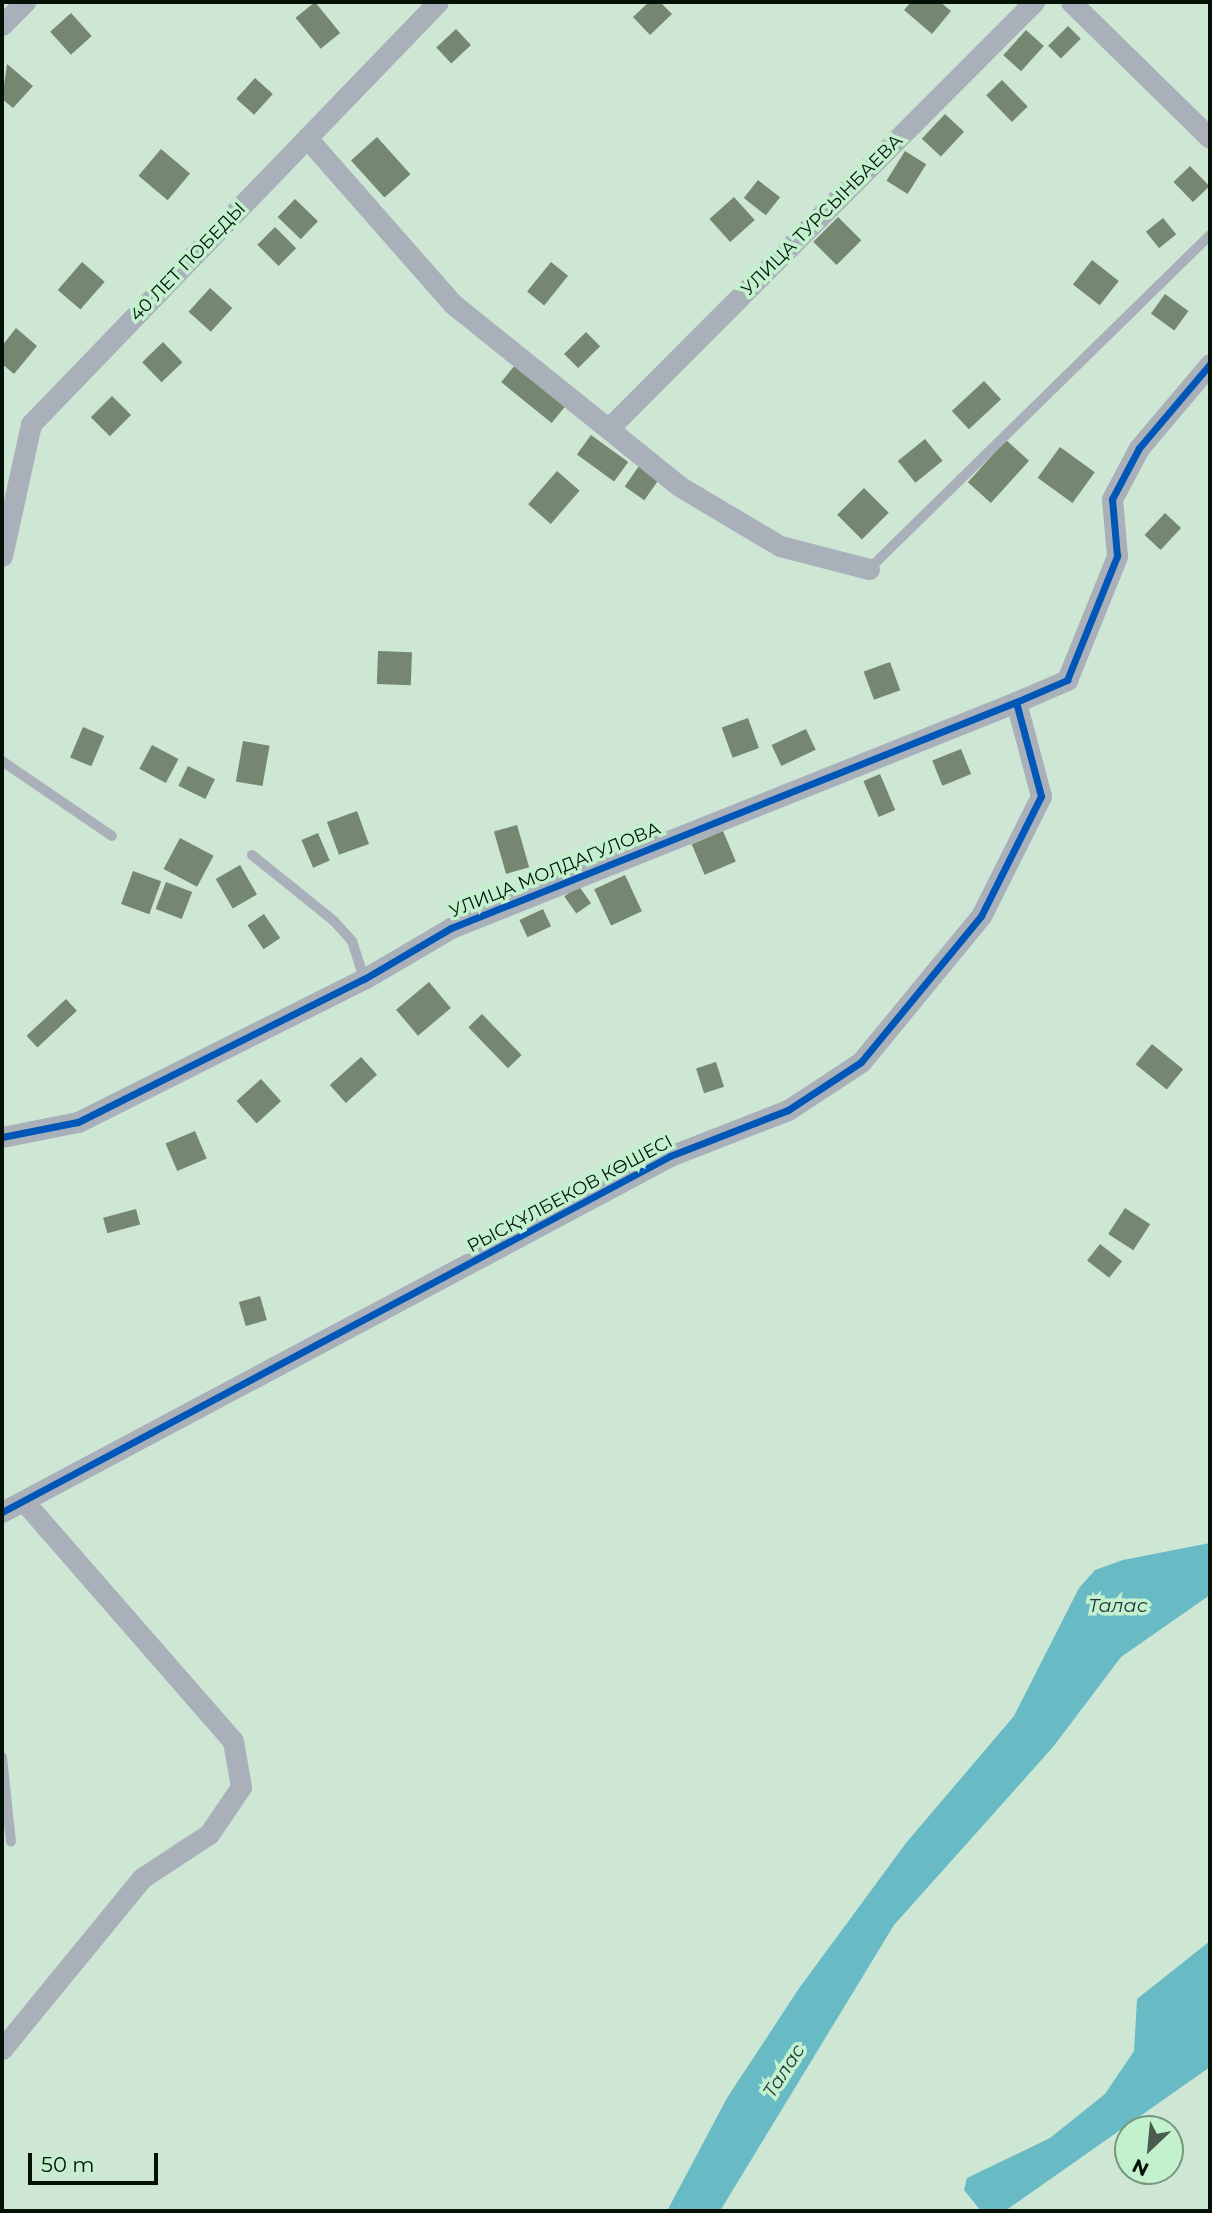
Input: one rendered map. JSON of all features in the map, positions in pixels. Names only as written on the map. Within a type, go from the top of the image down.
[{"type":"street","points":[[2,25],[25,2]]},
{"type":"street","name":"40 ЛЕТ ПОБЕДЫ","points":[[2,556],[32,424],[438,2]]},
{"type":"street","name":"УЛИЦА ТУРСЫНБАЕВА","points":[[609,428],[1034,2]]},
{"type":"street","points":[[1071,2],[1210,138]]},
{"type":"street","points":[[307,138],[453,304],[679,486],[780,546],[869,569]]},
{"type":"street","points":[[1016,702],[1067,680],[1117,556],[1112,499],[1139,448],[1210,364]]},
{"type":"street","name":"УЛИЦА МОЛДАГУЛОВА","points":[[2,1137],[78,1122],[364,979],[451,928],[1016,702]]},
{"type":"street","name":"РЫСҚҰЛБЕКОВ КӨШЕСІ","points":[[2,1513],[670,1156],[788,1110],[861,1062],[981,916],[1041,796],[1016,702]]},
{"type":"street","points":[[2,2049],[142,1878],[209,1834],[241,1787],[233,1741],[24,1501]]},
{"type":"lane","points":[[869,569],[1210,235]]},
{"type":"lane","points":[[2,761],[111,836]]},
{"type":"lane","points":[[252,855],[334,921],[352,941],[364,979]]},
{"type":"lane","points":[[2,1757],[12,1842]]},
{"type":"water","name":"Талас","points":[[1210,1543],[1210,1595],[1121,1657],[1053,1747],[894,1925],[720,2211],[667,2211],[727,2098],[800,1987],[906,1843],[1014,1716],[1079,1588],[1095,1570],[1123,1560]]},
{"type":"water","points":[[1210,1941],[1210,2067],[1142,2115],[1114,2115],[1114,2134],[1005,2211],[981,2211],[964,2190],[967,2178],[1050,2138],[1105,2094],[1134,2051],[1137,1999]]},
{"type":"building","points":[[315,2],[340,33],[321,49],[296,18]]},
{"type":"building","points":[[649,2],[660,2],[672,14],[650,35],[633,17]]},
{"type":"building","points":[[911,2],[940,2],[951,11],[932,34],[904,10]]},
{"type":"building","points":[[71,13],[92,36],[71,55],[50,32]]},
{"type":"building","points":[[1068,26],[1081,39],[1061,59],[1048,46]]},
{"type":"building","points":[[456,29],[471,45],[451,64],[436,47]]},
{"type":"building","points":[[1026,30],[1044,46],[1021,71],[1003,55]]},
{"type":"building","points":[[7,64],[33,86],[13,108],[2,99]]},
{"type":"building","points":[[255,78],[273,94],[254,115],[236,99]]},
{"type":"building","points":[[1002,80],[1028,107],[1012,122],[986,95]]},
{"type":"building","points":[[945,114],[964,132],[941,157],[922,139]]},
{"type":"building","points":[[377,137],[410,174],[384,198],[351,160]]},
{"type":"building","points":[[161,149],[190,173],[168,200],[139,176]]},
{"type":"building","points":[[905,151],[926,164],[908,194],[886,181]]},
{"type":"building","points":[[1190,166],[1209,186],[1193,202],[1173,182]]},
{"type":"building","points":[[758,180],[780,197],[766,215],[744,198]]},
{"type":"building","points":[[734,197],[755,220],[730,242],[709,219]]},
{"type":"building","points":[[295,199],[318,221],[301,239],[278,217]]},
{"type":"building","points":[[838,217],[861,240],[837,265],[813,242]]},
{"type":"building","points":[[1163,218],[1176,234],[1159,248],[1146,232]]},
{"type":"building","points":[[275,227],[296,248],[279,266],[257,245]]},
{"type":"building","points":[[1092,260],[1119,281],[1100,305],[1073,284]]},
{"type":"building","points":[[82,262],[105,282],[80,310],[58,290]]},
{"type":"building","points":[[551,262],[568,276],[544,305],[527,292]]},
{"type":"building","points":[[210,288],[232,308],[211,332],[189,312]]},
{"type":"building","points":[[1165,294],[1188,311],[1174,330],[1151,313]]},
{"type":"building","points":[[16,328],[37,346],[14,374],[2,364],[2,346]]},
{"type":"building","points":[[586,332],[600,346],[578,368],[564,354]]},
{"type":"building","points":[[163,342],[182,362],[162,382],[142,362]]},
{"type":"building","points":[[515,365],[566,406],[552,423],[501,382]]},
{"type":"building","points":[[984,381],[1001,399],[969,429],[952,411]]},
{"type":"building","points":[[112,396],[131,415],[110,436],[91,417]]},
{"type":"building","points":[[591,435],[628,462],[614,481],[577,454]]},
{"type":"building","points":[[925,439],[943,461],[915,483],[898,461]]},
{"type":"building","points":[[1006,440],[1029,461],[991,503],[968,482]]},
{"type":"building","points":[[1060,447],[1095,472],[1072,503],[1038,478]]},
{"type":"building","points":[[639,466],[659,480],[644,500],[625,486]]},
{"type":"building","points":[[557,471],[580,491],[551,524],[528,504]]},
{"type":"building","points":[[864,488],[889,513],[862,540],[837,515]]},
{"type":"building","points":[[1165,513],[1181,528],[1161,550],[1145,535]]},
{"type":"building","points":[[378,651],[412,652],[411,685],[377,684]]},
{"type":"building","points":[[890,662],[900,690],[874,700],[864,672]]},
{"type":"building","points":[[748,718],[759,748],[733,758],[722,728]]},
{"type":"building","points":[[83,727],[104,736],[91,766],[70,757]]},
{"type":"building","points":[[806,729],[816,750],[781,766],[772,745]]},
{"type":"building","points":[[243,741],[270,746],[262,786],[236,781]]},
{"type":"building","points":[[152,745],[178,759],[166,783],[139,769]]},
{"type":"building","points":[[961,749],[971,774],[942,786],[932,761]]},
{"type":"building","points":[[188,766],[215,779],[205,799],[178,786]]},
{"type":"building","points":[[880,774],[895,810],[879,817],[863,781]]},
{"type":"building","points":[[357,811],[369,844],[339,855],[327,822]]},
{"type":"building","points":[[517,825],[529,867],[506,874],[494,832]]},
{"type":"building","points":[[723,831],[736,861],[705,875],[692,844]]},
{"type":"building","points":[[318,833],[330,861],[313,868],[301,840]]},
{"type":"building","points":[[180,838],[214,856],[197,887],[164,869]]},
{"type":"building","points":[[240,865],[257,894],[233,908],[216,879]]},
{"type":"building","points":[[133,871],[161,881],[149,914],[121,904]]},
{"type":"building","points":[[625,875],[642,911],[611,926],[594,889]]},
{"type":"building","points":[[166,882],[192,892],[182,919],[156,909]]},
{"type":"building","points":[[579,886],[591,903],[576,914],[564,896]]},
{"type":"building","points":[[543,909],[551,926],[527,937],[519,920]]},
{"type":"building","points":[[264,914],[280,938],[264,949],[247,925]]},
{"type":"building","points":[[429,982],[451,1008],[418,1036],[396,1010]]},
{"type":"building","points":[[66,999],[77,1011],[37,1048],[27,1036]]},
{"type":"building","points":[[482,1014],[522,1055],[508,1068],[468,1027]]},
{"type":"building","points":[[1152,1044],[1183,1069],[1167,1089],[1136,1064]]},
{"type":"building","points":[[361,1057],[377,1075],[346,1103],[330,1085]]},
{"type":"building","points":[[716,1062],[724,1087],[704,1093],[696,1068]]},
{"type":"building","points":[[261,1079],[281,1101],[257,1123],[236,1101]]},
{"type":"building","points":[[195,1131],[207,1159],[177,1171],[166,1144]]},
{"type":"building","points":[[1125,1208],[1150,1224],[1133,1250],[1108,1234]]},
{"type":"building","points":[[136,1209],[140,1224],[107,1233],[103,1218]]},
{"type":"building","points":[[1100,1244],[1122,1261],[1109,1278],[1087,1261]]},
{"type":"building","points":[[260,1296],[267,1320],[246,1326],[239,1302]]},
{"type":"cycle path","points":[[2,1512],[670,1156],[788,1110],[861,1062],[981,916],[1041,796],[1016,702],[1067,680],[1117,556],[1112,499],[1139,448],[1210,364]]},
{"type":"cycle path","points":[[2,1137],[78,1122],[364,979],[451,928],[1016,702]]}]
